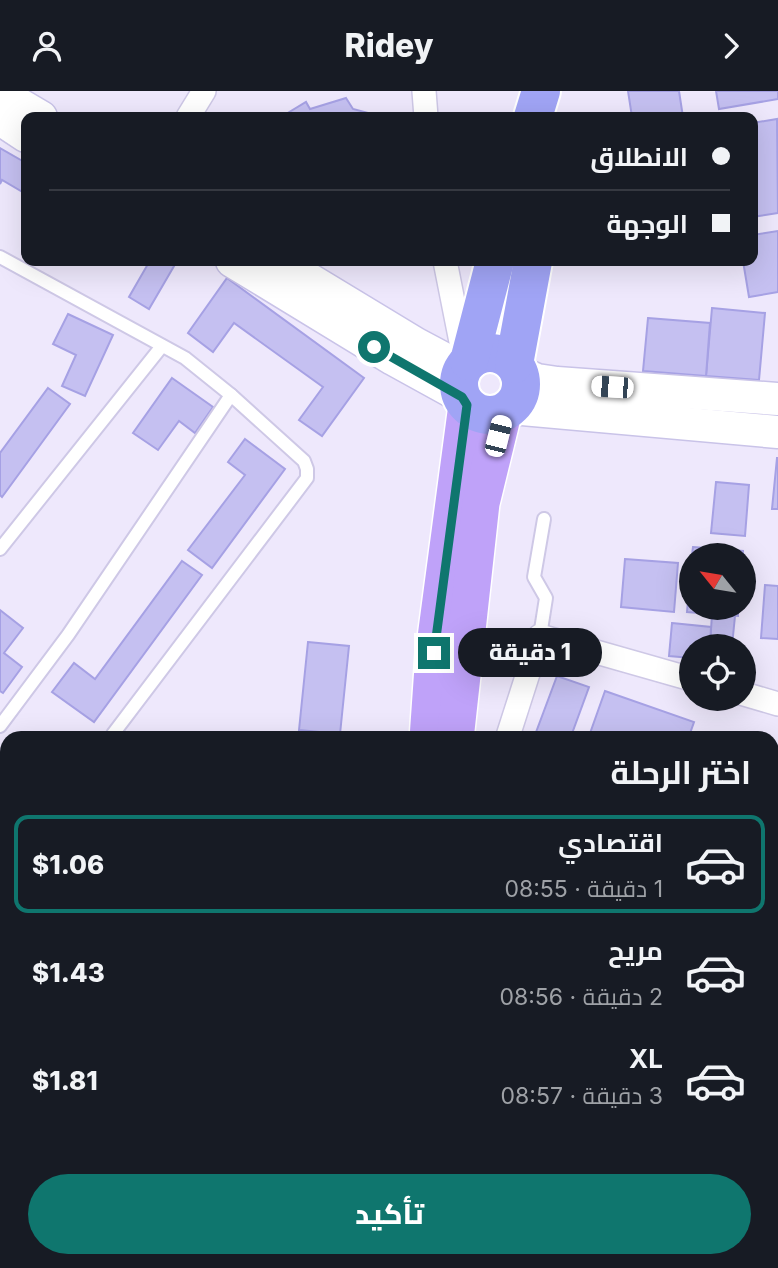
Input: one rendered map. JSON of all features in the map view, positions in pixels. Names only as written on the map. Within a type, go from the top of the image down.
[{"type":"highway","points":[[535,112],[541,91]]},
{"type":"highway","points":[[563,112],[567,91]]},
{"type":"highway","points":[[486,384],[495,266]]},
{"type":"highway","points":[[486,384],[531,266]]},
{"type":"main road","points":[[429,731],[434,653],[486,384]]},
{"type":"main road","points":[[456,731],[481,503],[486,384]]},
{"type":"street","points":[[191,112],[204,91]]},
{"type":"street","points":[[424,91],[426,112]]},
{"type":"street","points":[[0,93],[32,112]]},
{"type":"street","points":[[0,119],[21,133]]},
{"type":"street","points":[[240,266],[393,359],[486,384],[778,432]]},
{"type":"street","points":[[287,266],[486,384],[537,380],[778,399]]},
{"type":"street","points":[[447,266],[486,384]]},
{"type":"street","points":[[510,731],[540,636],[679,676]]},
{"type":"street","points":[[756,698],[778,704]]},
{"type":"lane","points":[[0,257],[185,358],[231,395],[304,461],[307,469],[307,478],[115,731]]},
{"type":"lane","points":[[0,549],[162,345]]},
{"type":"lane","points":[[0,726],[68,635],[231,395]]},
{"type":"lane","points":[[540,636],[546,598],[534,577],[544,519]]},
{"type":"building","points":[[628,91],[679,91],[682,112],[631,112]]},
{"type":"building","points":[[716,91],[778,91],[778,99],[719,109]]},
{"type":"building","points":[[346,98],[353,109],[364,112],[289,112],[306,102],[310,109]]},
{"type":"building","points":[[777,119],[778,213],[758,216],[758,122]]},
{"type":"building","points":[[0,148],[21,160],[21,191],[2,180],[0,184]]},
{"type":"building","points":[[778,231],[778,292],[749,297],[744,266],[758,266],[758,234]]},
{"type":"building","points":[[147,266],[174,266],[149,309],[129,297]]},
{"type":"building","points":[[227,278],[364,378],[322,436],[299,420],[323,387],[234,323],[213,352],[188,333]]},
{"type":"building","points":[[712,308],[765,313],[759,380],[706,376]]},
{"type":"building","points":[[68,314],[113,335],[85,396],[62,386],[76,355],[53,344]]},
{"type":"building","points":[[648,318],[710,323],[706,376],[643,371]]},
{"type":"building","points":[[172,378],[213,407],[195,433],[179,421],[158,450],[133,433]]},
{"type":"building","points":[[48,388],[70,404],[2,497],[0,453]]},
{"type":"building","points":[[245,439],[285,469],[212,568],[188,550],[245,475],[228,462]]},
{"type":"building","points":[[777,458],[778,509],[772,509]]},
{"type":"building","points":[[716,482],[749,485],[745,536],[711,533]]},
{"type":"building","points":[[625,559],[678,563],[674,612],[621,607]]},
{"type":"building","points":[[182,561],[202,575],[94,722],[52,692],[74,663],[95,679]]},
{"type":"building","points":[[765,585],[778,586],[778,639],[761,638]]},
{"type":"building","points":[[0,610],[23,628],[4,653],[22,667],[3,693],[0,691]]},
{"type":"building","points":[[712,620],[735,620],[733,634],[711,634]]},
{"type":"building","points":[[672,623],[711,627],[711,634],[679,634],[679,657],[669,656]]},
{"type":"building","points":[[308,642],[349,646],[340,731],[299,730]]},
{"type":"building","points":[[557,676],[589,687],[573,731],[536,731]]},
{"type":"building","points":[[605,691],[694,722],[691,731],[591,731]]},
{"type":"route","points":[[374,347],[462,397],[467,405],[434,653]]}]
